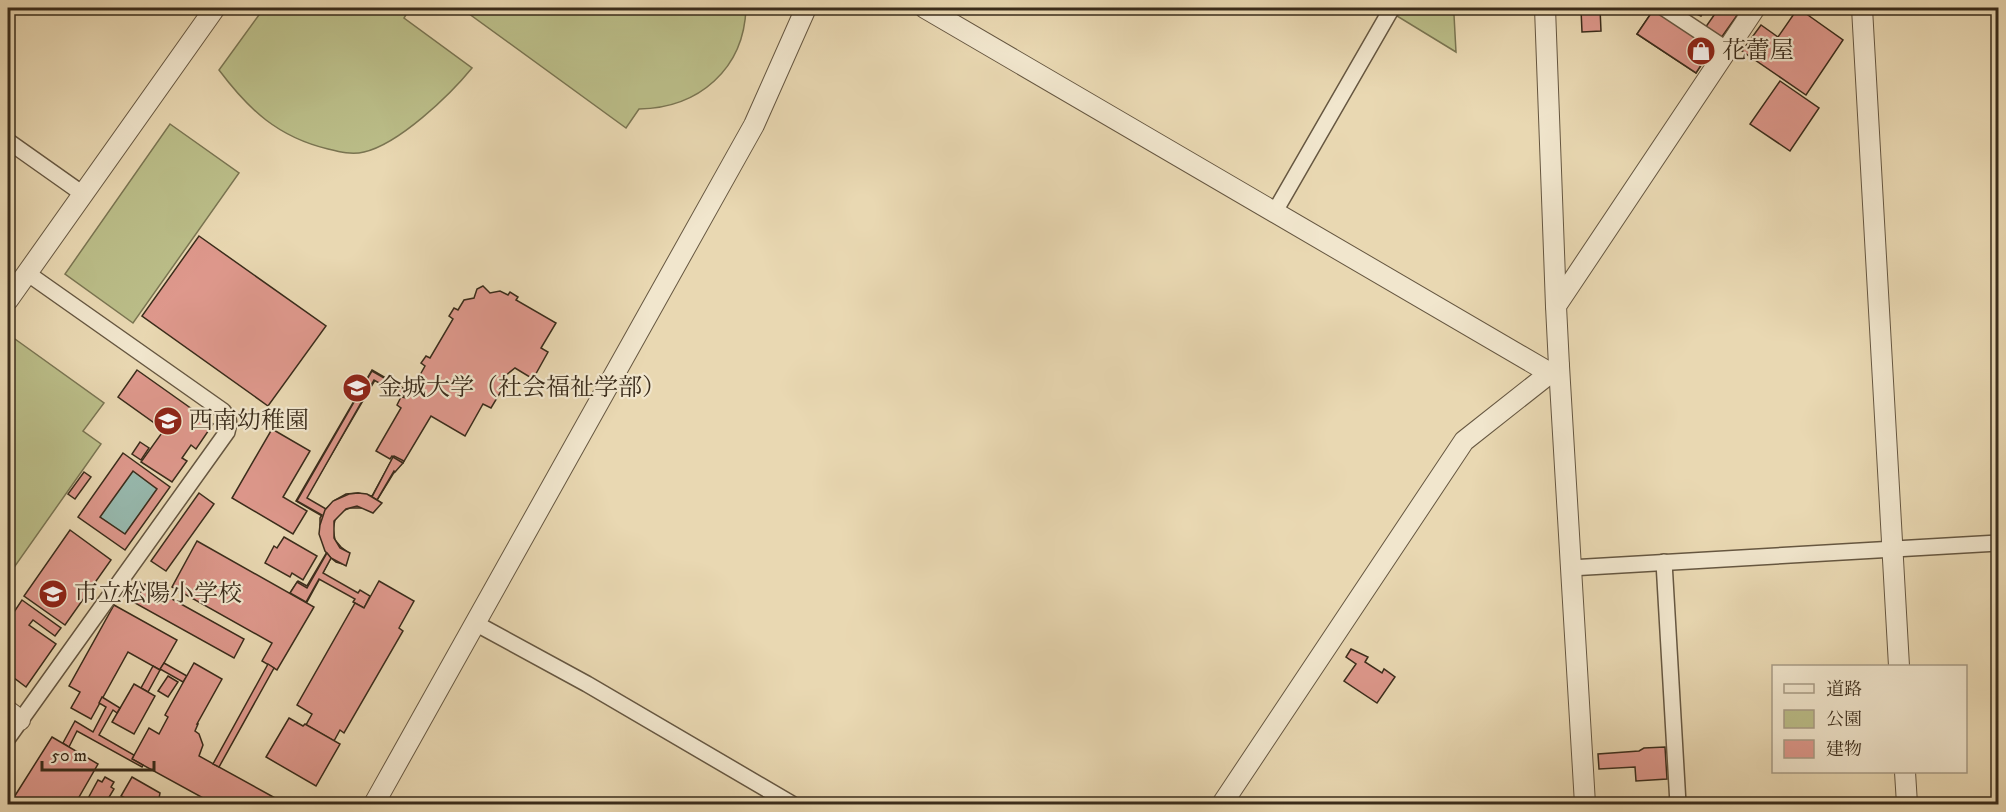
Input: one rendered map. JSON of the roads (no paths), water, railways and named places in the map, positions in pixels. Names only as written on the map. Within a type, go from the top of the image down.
[{"type":"street","points":[[8,300],[215,8]]},
{"type":"street","points":[[374,804],[754,125],[806,8]]},
{"type":"street","points":[[925,8],[1274,213],[1554,369]]},
{"type":"street","points":[[1274,213],[1392,8]]},
{"type":"street","points":[[1545,8],[1556,306],[1554,369],[1570,568],[1585,804]]},
{"type":"street","points":[[1664,8],[1726,49]]},
{"type":"street","points":[[1556,306],[1755,8]]},
{"type":"street","points":[[1862,8],[1899,665]]},
{"type":"street","points":[[8,141],[82,194]]},
{"type":"street","points":[[8,738],[14,716],[227,432],[230,424],[223,411],[27,273]]},
{"type":"street","points":[[1222,804],[1464,441],[1554,369]]},
{"type":"street","points":[[1570,568],[1998,543]]},
{"type":"street","points":[[1664,562],[1678,804]]},
{"type":"street","points":[[475,623],[587,684],[792,804]]},
{"type":"street","points":[[1905,773],[1907,804]]},
{"type":"water","points":[[133,471],[157,489],[125,534],[100,517]]},
{"type":"place","name":"花蕾屋","points":[[1701,51]]},
{"type":"place","name":"金城大学（社会福祉学部）","points":[[357,388]]},
{"type":"place","name":"西南幼稚園","points":[[168,421]]},
{"type":"place","name":"市立松陽小学校","points":[[53,594]]}]
